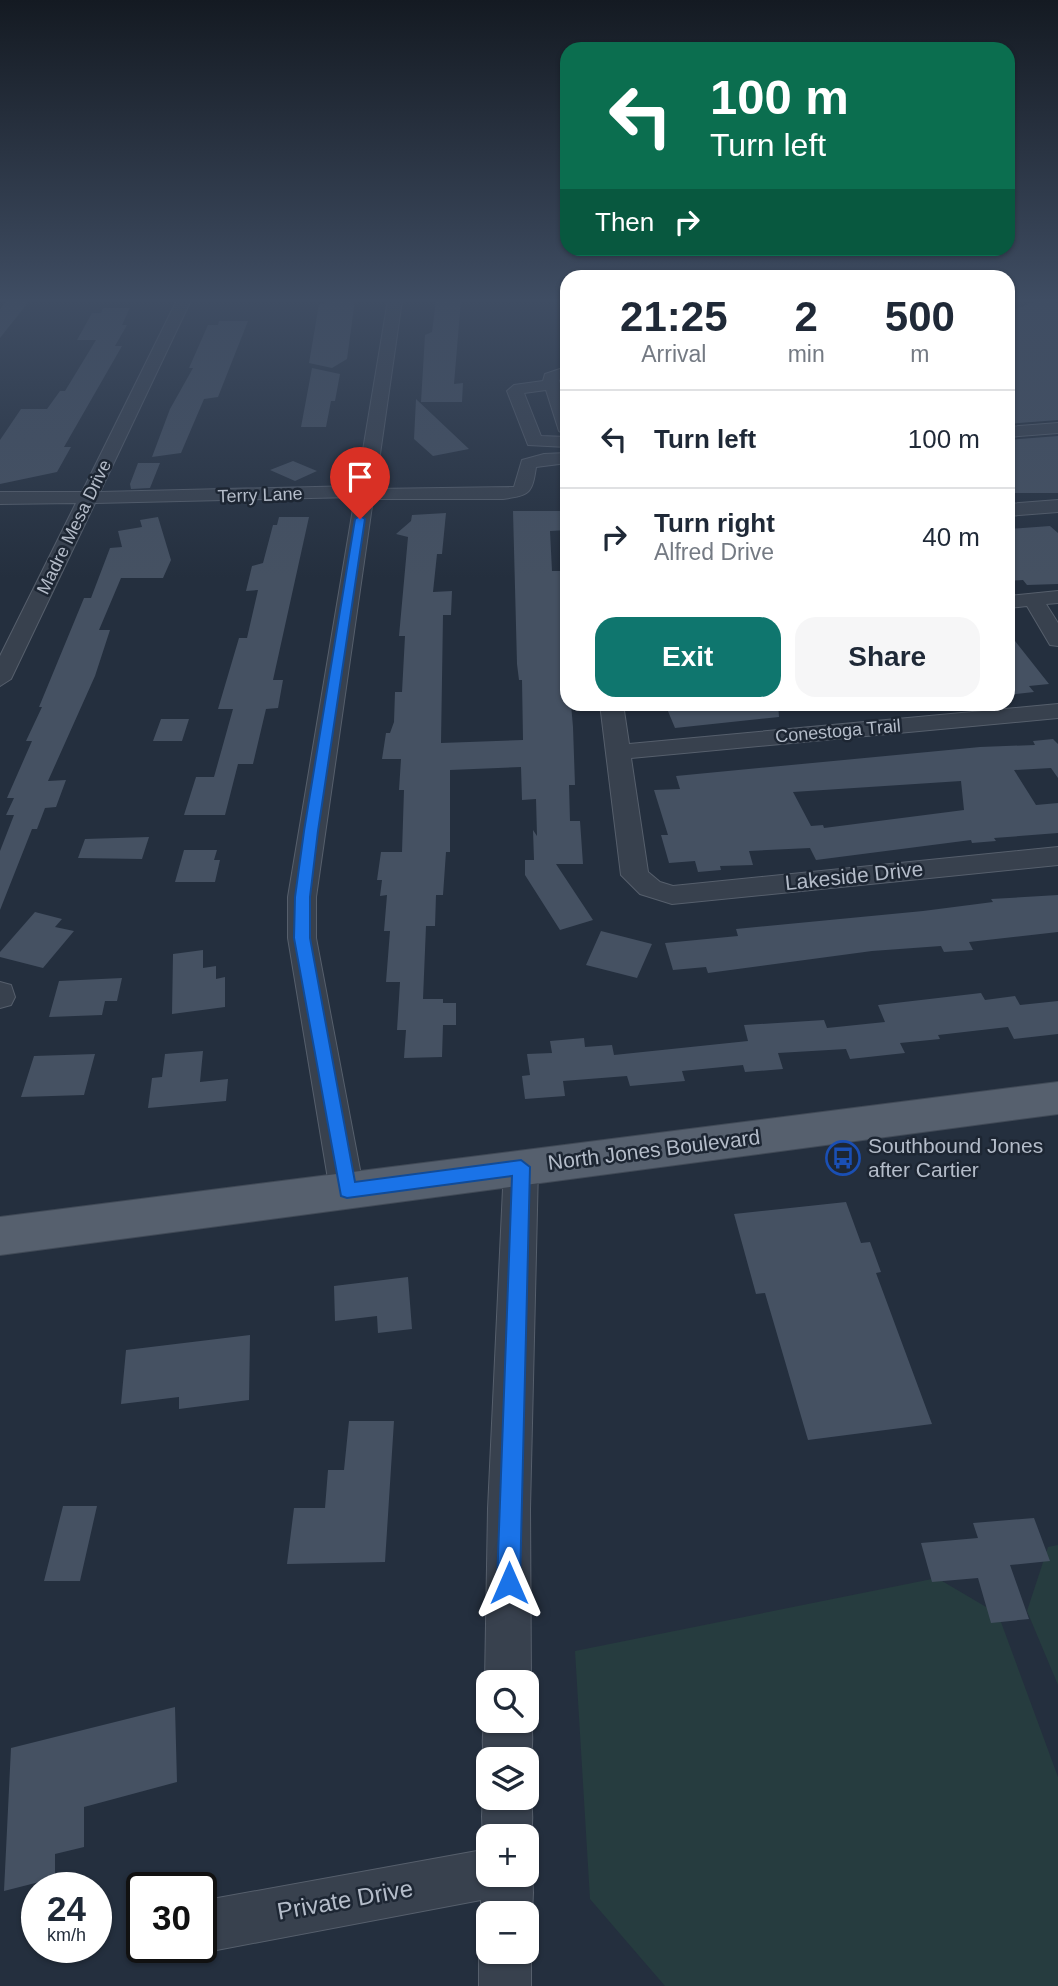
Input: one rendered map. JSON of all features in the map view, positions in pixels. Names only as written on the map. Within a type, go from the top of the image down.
[{"type":"main road","name":"North Jones Boulevard","points":[[0,1236],[1058,1098]]},
{"type":"street","name":"Madre Mesa Drive","points":[[0,679],[139,393]]},
{"type":"street","points":[[347,1191],[302,938],[302,897],[380,393]]},
{"type":"street","points":[[516,393],[534,440],[560,442]]},
{"type":"street","points":[[555,393],[560,410]]},
{"type":"street","points":[[1015,431],[1058,428]]},
{"type":"street","name":"Terry Lane","points":[[0,498],[364,493],[503,494],[520,491],[524,485],[528,464],[534,460],[560,458]]},
{"type":"street","points":[[1015,509],[1058,506]]},
{"type":"street","points":[[1015,601],[1058,597]]},
{"type":"street","points":[[1033,600],[1058,640]]},
{"type":"street","points":[[613,711],[618,752]]},
{"type":"street","name":"Conestoga Trail","points":[[618,752],[1058,711]]},
{"type":"street","name":"Lakeside Drive","points":[[618,752],[635,875],[650,888],[672,895],[1058,856]]},
{"type":"street","points":[[508,1670],[509,1508],[521,1167]]},
{"type":"street","name":"Private Drive","points":[[217,1924],[476,1876]]},
{"type":"street","points":[[505,1964],[505,1986]]},
{"type":"green space","points":[[1058,1545],[1058,1685],[1027,1611],[1048,1547]]},
{"type":"green space","points":[[937,1578],[998,1614],[1058,1777],[1058,1986],[665,1986],[590,1899],[575,1651]]},
{"type":"building","points":[[59,393],[95,393],[64,447],[71,447],[57,472],[0,484],[0,440],[21,409],[47,409]]},
{"type":"building","points":[[179,393],[220,393],[218,397],[204,399],[181,453],[152,457]]},
{"type":"building","points":[[307,393],[337,393],[335,401],[331,401],[326,427],[301,427]]},
{"type":"building","points":[[422,393],[462,393],[462,402],[421,402]]},
{"type":"building","points":[[1015,393],[1058,393],[1058,420],[1015,423]]},
{"type":"building","points":[[416,399],[469,449],[433,456],[414,439]]},
{"type":"building","points":[[1058,436],[1058,493],[1015,493],[1015,439]]},
{"type":"building","points":[[293,461],[317,471],[295,481],[270,470]]},
{"type":"building","points":[[138,463],[160,463],[150,488],[131,489],[130,484]]},
{"type":"building","points":[[513,511],[560,511],[560,530],[550,531],[552,571],[560,571],[560,711],[572,711],[575,785],[569,785],[570,821],[580,821],[583,864],[556,864],[593,920],[560,930],[525,875],[525,860],[534,860],[533,830],[537,836],[536,799],[522,800],[521,767],[450,770],[450,852],[446,852],[443,895],[436,895],[435,926],[426,926],[423,999],[443,999],[443,1003],[456,1003],[456,1025],[443,1025],[442,1057],[404,1058],[406,1030],[397,1030],[400,982],[386,982],[390,931],[384,931],[387,895],[380,896],[382,880],[377,880],[381,852],[402,852],[404,790],[399,790],[401,759],[382,759],[386,733],[390,733],[394,722],[395,692],[402,692],[405,636],[399,636],[408,537],[396,534],[411,521],[412,515],[446,513],[442,554],[437,554],[433,592],[452,591],[451,615],[443,615],[441,743],[523,740],[522,680],[519,680]]},
{"type":"building","points":[[158,517],[171,560],[163,578],[121,578],[99,630],[110,630],[95,676],[48,781],[66,780],[56,807],[45,808],[37,829],[32,829],[0,910],[0,851],[14,815],[6,815],[14,798],[7,798],[32,741],[26,741],[42,707],[39,707],[84,598],[91,598],[110,548],[122,547],[118,531],[142,527],[140,520]]},
{"type":"building","points":[[279,517],[309,517],[273,680],[283,680],[278,708],[266,709],[253,764],[238,764],[225,815],[184,815],[196,777],[214,777],[233,709],[218,709],[239,638],[247,638],[258,590],[246,591],[252,566],[263,563],[273,525],[277,525]]},
{"type":"building","points":[[1050,526],[1058,533],[1058,584],[1027,585],[1023,580],[1015,581],[1015,528]]},
{"type":"building","points":[[1015,641],[1049,684],[1029,686],[1034,692],[1015,694]]},
{"type":"building","points":[[668,711],[779,711],[779,717],[675,728]]},
{"type":"building","points":[[161,719],[189,719],[182,741],[153,741]]},
{"type":"building","points":[[1053,739],[1058,744],[1058,778],[1051,768],[1014,770],[1036,805],[1058,803],[1058,833],[994,838],[996,841],[972,843],[971,840],[816,860],[810,848],[749,851],[753,865],[720,866],[721,870],[698,872],[695,861],[669,863],[661,835],[668,835],[654,790],[680,789],[676,776],[980,747],[1035,745],[1033,741]],"holes":[[[961,781],[964,810],[824,828],[823,825],[811,826],[793,792]]]},
{"type":"building","points":[[149,837],[142,859],[78,858],[85,839]]},
{"type":"building","points":[[184,850],[217,850],[214,860],[220,860],[215,882],[175,882]]},
{"type":"building","points":[[1058,895],[1058,932],[969,942],[973,950],[944,952],[941,946],[872,951],[708,973],[706,967],[673,970],[665,943],[738,936],[736,929],[923,911],[993,902],[991,899]]},
{"type":"building","points":[[35,912],[62,919],[55,927],[74,931],[43,968],[0,957],[0,952]]},
{"type":"building","points":[[601,931],[652,944],[637,978],[586,965]]},
{"type":"building","points":[[203,950],[203,968],[216,966],[216,979],[225,977],[225,1007],[172,1014],[173,954]]},
{"type":"building","points":[[122,978],[117,1001],[105,1001],[102,1015],[49,1017],[59,981]]},
{"type":"building","points":[[981,993],[985,1000],[1015,996],[1020,1005],[1058,1001],[1058,1034],[1014,1039],[1008,1027],[938,1035],[940,1039],[900,1043],[905,1053],[850,1059],[846,1049],[778,1053],[783,1069],[745,1072],[743,1065],[682,1071],[685,1081],[630,1086],[627,1076],[563,1081],[565,1096],[525,1099],[522,1076],[530,1075],[527,1054],[552,1053],[550,1041],[584,1038],[585,1047],[612,1045],[614,1055],[748,1041],[744,1025],[824,1020],[827,1028],[885,1022],[878,1005]]},
{"type":"building","points":[[203,1051],[200,1082],[228,1079],[226,1101],[148,1108],[152,1078],[162,1077],[165,1054]]},
{"type":"building","points":[[95,1054],[84,1095],[21,1097],[34,1056]]},
{"type":"building","points":[[846,1202],[861,1243],[870,1242],[881,1272],[876,1273],[932,1424],[808,1440],[765,1293],[756,1294],[734,1214]]},
{"type":"building","points":[[408,1277],[412,1329],[378,1333],[377,1316],[335,1321],[334,1286]]},
{"type":"building","points":[[250,1335],[249,1400],[179,1409],[179,1397],[121,1404],[126,1350]]},
{"type":"building","points":[[349,1421],[394,1421],[385,1562],[287,1564],[294,1508],[325,1508],[328,1470],[344,1470]]},
{"type":"building","points":[[63,1506],[97,1506],[80,1581],[44,1581]]},
{"type":"building","points":[[1034,1518],[1050,1561],[1010,1565],[1029,1619],[991,1623],[978,1578],[932,1582],[921,1543],[978,1538],[973,1523]]},
{"type":"building","points":[[175,1707],[177,1782],[84,1807],[84,1847],[55,1854],[55,1872],[21,1872],[21,1887],[4,1891],[11,1748]]},
{"type":"place","name":"Southbound Jones after Cartier","points":[[843,1158]]},
{"type":"route","points":[[360,519],[311,831],[302,897],[302,938],[347,1191],[521,1167],[509,1508],[509,1583]]}]
